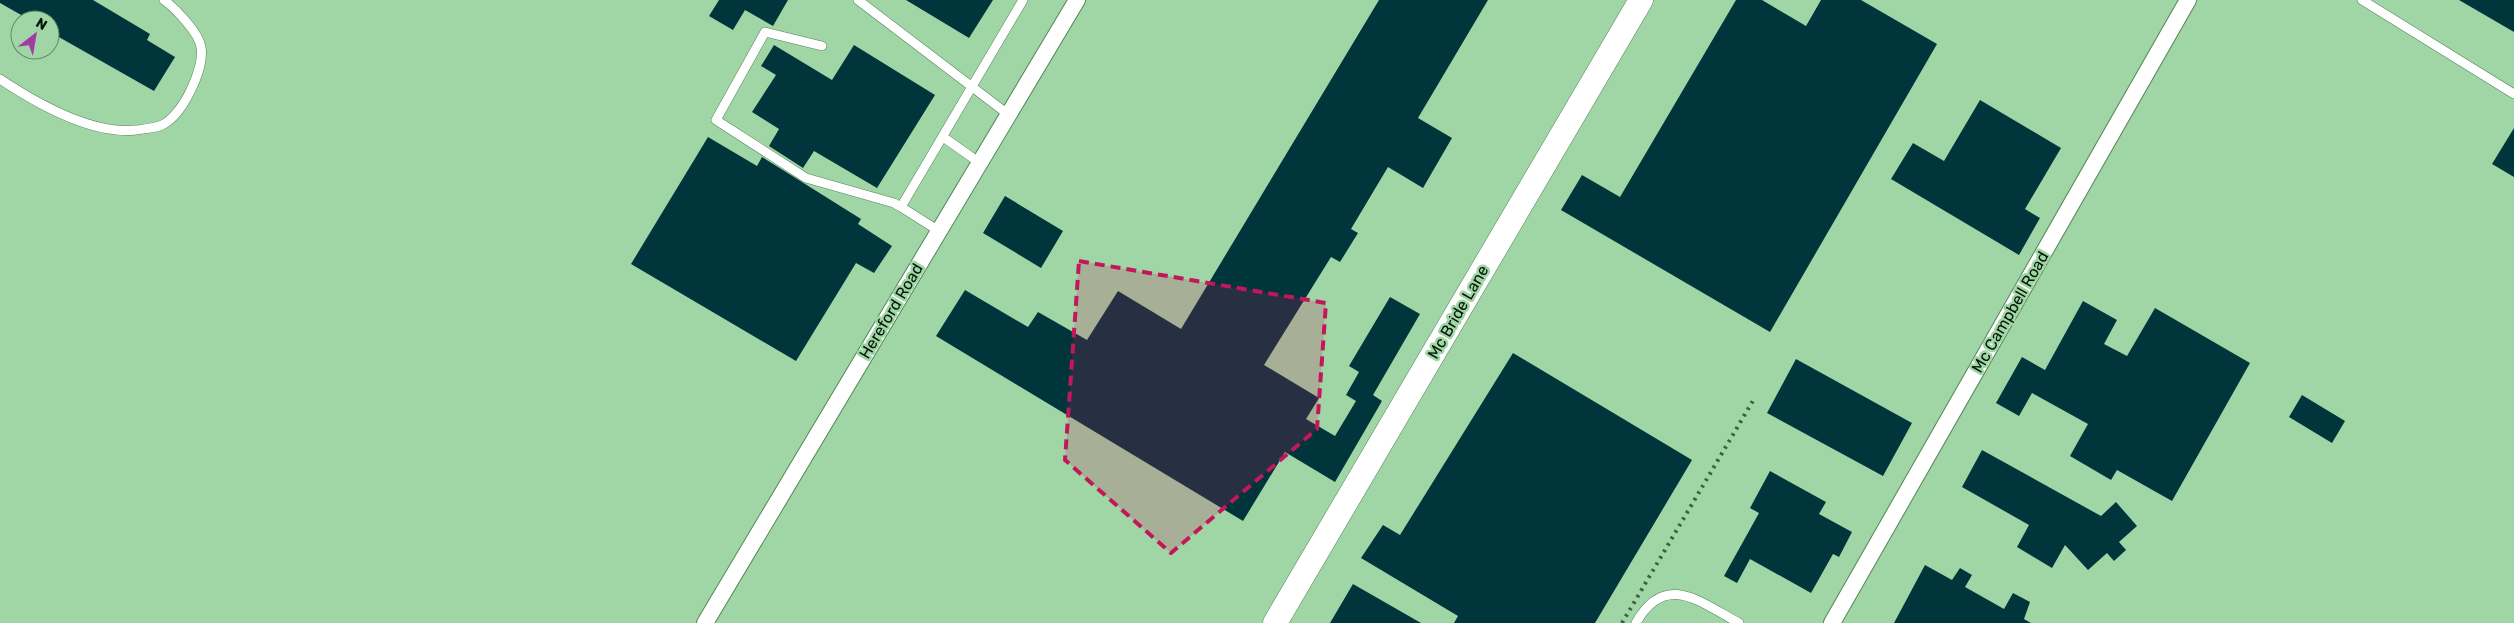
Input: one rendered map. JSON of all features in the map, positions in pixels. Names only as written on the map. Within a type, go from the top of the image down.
[{"type":"street","name":"Hereford Road","points":[[705,623],[1077,0]]},
{"type":"street","name":"Mc Bride Lane","points":[[1275,623],[1641,0]]},
{"type":"street","name":"Mc Campbell Road","points":[[1832,623],[2188,0]]},
{"type":"lane","points":[[0,79],[85,125],[134,130],[163,125],[181,109],[200,69],[201,46],[188,23],[164,0]]},
{"type":"lane","points":[[858,0],[1009,114]]},
{"type":"lane","points":[[901,207],[1023,0]]},
{"type":"lane","points":[[2362,0],[2514,94]]},
{"type":"lane","points":[[822,46],[765,32],[716,120],[806,178],[894,203],[939,231]]},
{"type":"lane","points":[[942,137],[980,162]]},
{"type":"lane","points":[[1636,623],[1651,601],[1670,593],[1693,599],[1739,623]]},
{"type":"highlighted area","points":[[1079,261],[1326,303],[1317,429],[1171,553],[1065,460]]},
{"type":"building","points":[[0,0],[93,0],[150,34],[147,40],[175,57],[154,91],[60,38],[60,10],[12,10],[0,3]]},
{"type":"building","points":[[719,0],[788,0],[773,26],[745,10],[733,30],[709,16]]},
{"type":"building","points":[[906,0],[993,0],[969,38]]},
{"type":"building","points":[[1379,0],[1488,0],[1418,118],[1452,138],[1423,188],[1388,167],[1351,229],[1358,233],[1340,262],[1331,257],[1264,365],[1319,398],[1306,419],[1335,436],[1356,401],[1346,395],[1359,372],[1349,366],[1390,297],[1420,314],[1373,395],[1382,401],[1335,482],[1285,452],[1243,521],[936,336],[965,290],[1028,327],[1038,312],[1087,340],[1118,291],[1181,329]]},
{"type":"building","points":[[1736,0],[1762,0],[1806,26],[1821,0],[1861,0],[1937,44],[1770,332],[1561,210],[1582,175],[1620,197]]},
{"type":"building","points":[[2459,0],[2514,0],[2514,32]]},
{"type":"building","points":[[774,45],[832,80],[854,45],[935,95],[877,188],[814,151],[803,168],[769,146],[779,129],[752,112],[776,75],[761,66]]},
{"type":"building","points":[[1980,100],[2061,148],[2025,209],[2040,218],[2019,255],[1891,179],[1913,143],[1944,161]]},
{"type":"building","points":[[2514,128],[2514,177],[2492,164]]},
{"type":"building","points":[[708,137],[757,166],[762,157],[861,219],[858,224],[892,246],[874,273],[856,263],[796,361],[631,264]]},
{"type":"building","points":[[1005,196],[1063,231],[1041,268],[983,233]]},
{"type":"building","points":[[2083,301],[2117,320],[2104,344],[2127,356],[2155,308],[2250,363],[2172,501],[2117,470],[2111,480],[2070,456],[2088,424],[2032,393],[2019,416],[1996,403],[2022,357],[2045,370]]},
{"type":"building","points":[[1513,353],[1692,460],[1595,623],[1454,623],[1458,616],[1361,558],[1383,525],[1400,535]]},
{"type":"building","points":[[1796,359],[1912,423],[1883,476],[1767,413]]},
{"type":"building","points":[[2302,395],[2345,421],[2332,443],[2289,417]]},
{"type":"building","points":[[1982,450],[2101,516],[2116,502],[2137,526],[2119,542],[2126,550],[2114,561],[2107,553],[2088,570],[2065,545],[2052,568],[2017,547],[2029,525],[1962,487]]},
{"type":"building","points":[[1770,471],[1826,502],[1819,514],[1852,532],[1839,557],[1833,554],[1811,593],[1750,559],[1737,583],[1724,576],[1759,513],[1750,508]]},
{"type":"building","points":[[1925,565],[1952,580],[1960,568],[1972,575],[1965,587],[2004,609],[2013,593],[2030,602],[2024,619],[2031,623],[1894,623]]},
{"type":"building","points":[[1353,584],[1421,623],[1330,623]]},
{"type":"railway","points":[[1622,623],[1754,399]]}]
